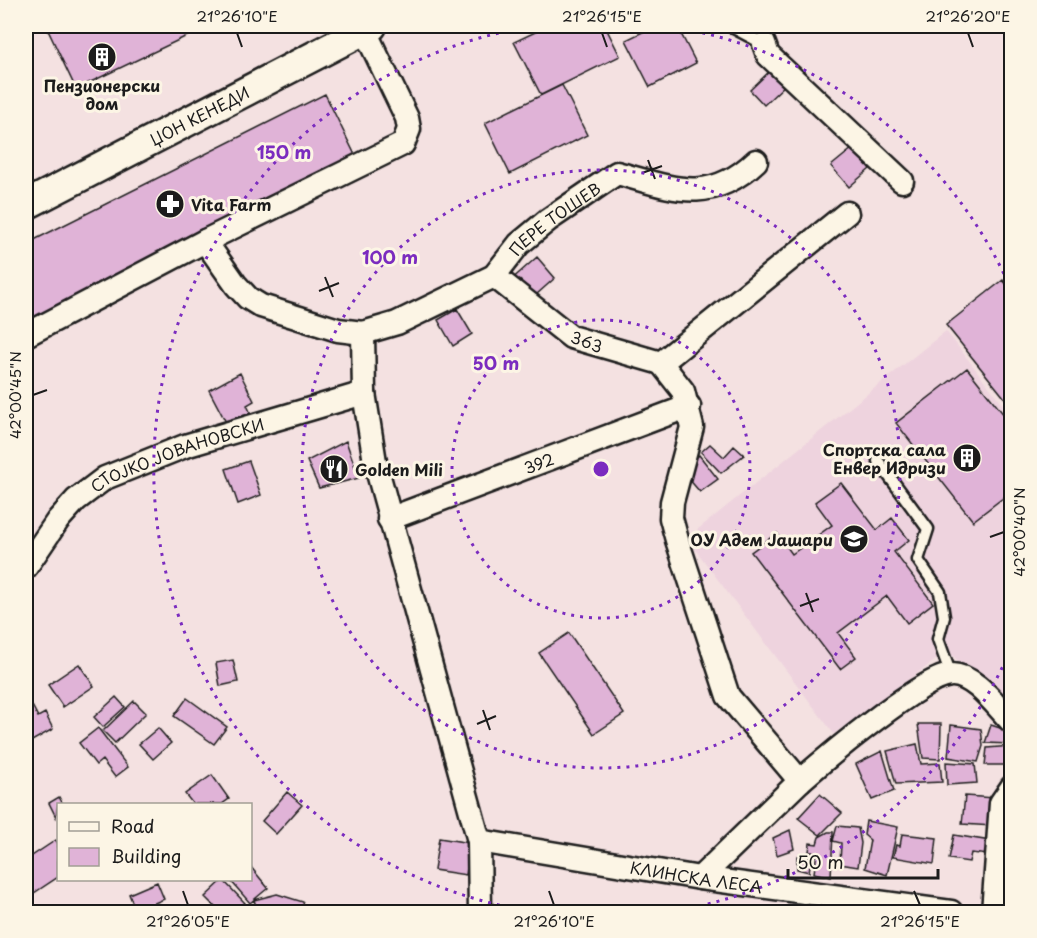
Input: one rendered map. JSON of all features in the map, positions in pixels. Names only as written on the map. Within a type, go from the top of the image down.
[{"type":"street","points":[[26,335],[205,241],[403,144],[409,129],[407,118],[366,27]]},
{"type":"street","name":"ЏОН КЕНЕДИ","points":[[26,205],[366,27]]},
{"type":"street","points":[[764,44],[768,55],[902,181]]},
{"type":"street","name":"ПЕРЕ ТОШЕВ","points":[[363,333],[397,323],[494,276],[526,238],[589,190],[617,173],[692,191],[737,179],[756,161]]},
{"type":"street","points":[[800,781],[728,696],[671,518],[672,502],[692,428],[689,406],[683,391],[661,363],[848,213]]},
{"type":"street","points":[[205,241],[236,285],[261,306],[338,330],[363,333],[364,393],[375,462],[479,841],[480,912]]},
{"type":"street","name":"363","points":[[494,276],[571,338],[661,363]]},
{"type":"street","name":"СТОЈКО ЈОВАНОВСКИ","points":[[26,567],[58,520],[76,500],[105,478],[185,446],[364,393]]},
{"type":"street","name":"392","points":[[389,519],[689,406]]},
{"type":"street","points":[[700,878],[800,781],[848,740],[930,683],[951,675],[972,682],[1011,722]]},
{"type":"street","points":[[993,912],[1001,803],[1011,787]]},
{"type":"street","name":"КЛИНСКА ЛЕСА","points":[[479,841],[700,878],[951,912]]},
{"type":"lane","points":[[730,26],[764,44]]},
{"type":"lane","points":[[878,461],[927,529],[918,560],[940,592],[944,617],[938,639],[951,675]]},
{"type":"shaded area","name":"ОУ Адем Јашари","points":[[946,331],[1011,415],[1011,714],[948,651],[834,734],[695,549],[697,530]]},
{"type":"building","name":"Пензионерски дом","points":[[46,26],[208,26],[76,89]]},
{"type":"building","points":[[548,26],[605,26],[620,56],[541,95],[514,42]]},
{"type":"building","points":[[655,26],[677,26],[696,63],[650,87],[626,40]]},
{"type":"building","points":[[773,68],[787,83],[764,105],[750,90]]},
{"type":"building","points":[[562,85],[587,135],[510,174],[485,123]]},
{"type":"building","points":[[325,94],[358,161],[26,329],[26,244]]},
{"type":"building","points":[[853,148],[870,169],[849,187],[831,166]]},
{"type":"building","points":[[537,257],[555,278],[528,302],[510,281]]},
{"type":"building","points":[[1003,280],[1012,291],[1012,407],[946,325]]},
{"type":"building","points":[[457,309],[472,334],[453,346],[438,320]]},
{"type":"building","name":"Спортска сала Енвер Идризи","points":[[967,368],[1012,425],[1012,491],[973,521],[896,423]]},
{"type":"building","points":[[240,373],[254,401],[247,405],[251,414],[228,426],[209,390]]},
{"type":"building","name":"Golden Mili","points":[[346,441],[359,478],[319,488],[307,461]]},
{"type":"building","points":[[710,444],[724,457],[734,446],[744,455],[721,473],[701,452]]},
{"type":"building","points":[[699,455],[718,479],[700,492],[682,471]]},
{"type":"building","points":[[249,461],[261,495],[238,504],[226,469]]},
{"type":"building","points":[[841,483],[877,530],[892,518],[909,540],[894,552],[933,603],[907,623],[887,596],[838,633],[856,657],[840,669],[751,552],[777,533],[792,554],[832,525],[815,502]]},
{"type":"building","points":[[569,633],[624,714],[594,734],[539,653]]},
{"type":"building","points":[[233,660],[238,682],[220,686],[216,663]]},
{"type":"building","points":[[79,664],[94,686],[63,707],[48,685]]},
{"type":"building","points":[[27,696],[38,717],[45,713],[53,729],[32,741],[26,729]]},
{"type":"building","points":[[116,697],[125,707],[103,727],[94,717]]},
{"type":"building","points":[[187,698],[227,727],[214,744],[174,716]]},
{"type":"building","points":[[134,701],[146,713],[115,743],[103,731]]},
{"type":"building","points":[[918,724],[941,724],[940,759],[923,758]]},
{"type":"building","points":[[951,725],[981,729],[983,746],[978,762],[948,757]]},
{"type":"building","points":[[991,725],[1006,730],[1006,734],[1012,737],[1011,744],[985,743]]},
{"type":"building","points":[[98,728],[128,767],[115,777],[102,760],[96,765],[79,743]]},
{"type":"building","points":[[158,728],[171,743],[153,759],[139,744]]},
{"type":"building","points":[[917,744],[921,764],[940,763],[942,782],[896,784],[887,751]]},
{"type":"building","points":[[1012,746],[1012,765],[985,765],[987,748]]},
{"type":"building","points":[[882,751],[894,791],[872,800],[856,764]]},
{"type":"building","points":[[946,762],[975,764],[977,783],[947,785]]},
{"type":"building","points":[[212,775],[229,799],[223,803],[192,803],[185,794]]},
{"type":"building","points":[[287,792],[302,805],[276,834],[262,821]]},
{"type":"building","points":[[820,794],[842,813],[820,835],[798,818]]},
{"type":"building","points":[[965,796],[995,798],[993,826],[962,824]]},
{"type":"building","points":[[59,797],[62,803],[57,803],[56,817],[49,803]]},
{"type":"building","points":[[866,821],[898,827],[887,875],[865,868],[870,840],[864,835]]},
{"type":"building","points":[[837,826],[858,828],[861,843],[858,867],[840,864],[841,843],[833,841]]},
{"type":"building","points":[[790,830],[794,849],[777,855],[773,838]]},
{"type":"building","points":[[833,832],[831,877],[814,873],[817,852],[809,852],[810,843],[817,844],[819,837]]},
{"type":"building","points":[[902,834],[937,838],[934,864],[893,857],[896,845],[900,846]]},
{"type":"building","points":[[954,835],[990,841],[989,855],[971,853],[969,862],[949,859]]},
{"type":"building","points":[[439,838],[470,843],[466,875],[434,870]]},
{"type":"building","points":[[56,840],[57,878],[31,895],[26,887],[26,860]]},
{"type":"building","points":[[797,856],[811,858],[809,872],[797,869]]},
{"type":"building","points":[[252,868],[268,888],[250,903],[231,881],[252,881]]},
{"type":"building","points":[[224,881],[245,903],[235,912],[220,912],[205,897]]},
{"type":"building","points":[[157,882],[164,899],[136,911],[129,894]]},
{"type":"building","points":[[277,894],[303,902],[305,910],[258,912],[254,900]]},
{"type":"place","name":"Пензионерски дом","points":[[102,57]]},
{"type":"place","name":"Vita Farm","points":[[170,204]]},
{"type":"place","name":"Спортска сала Енвер Идризи","points":[[967,458]]},
{"type":"place","name":"Golden Mili","points":[[334,469]]},
{"type":"place","name":"ОУ Адем Јашари","points":[[854,539]]}]
